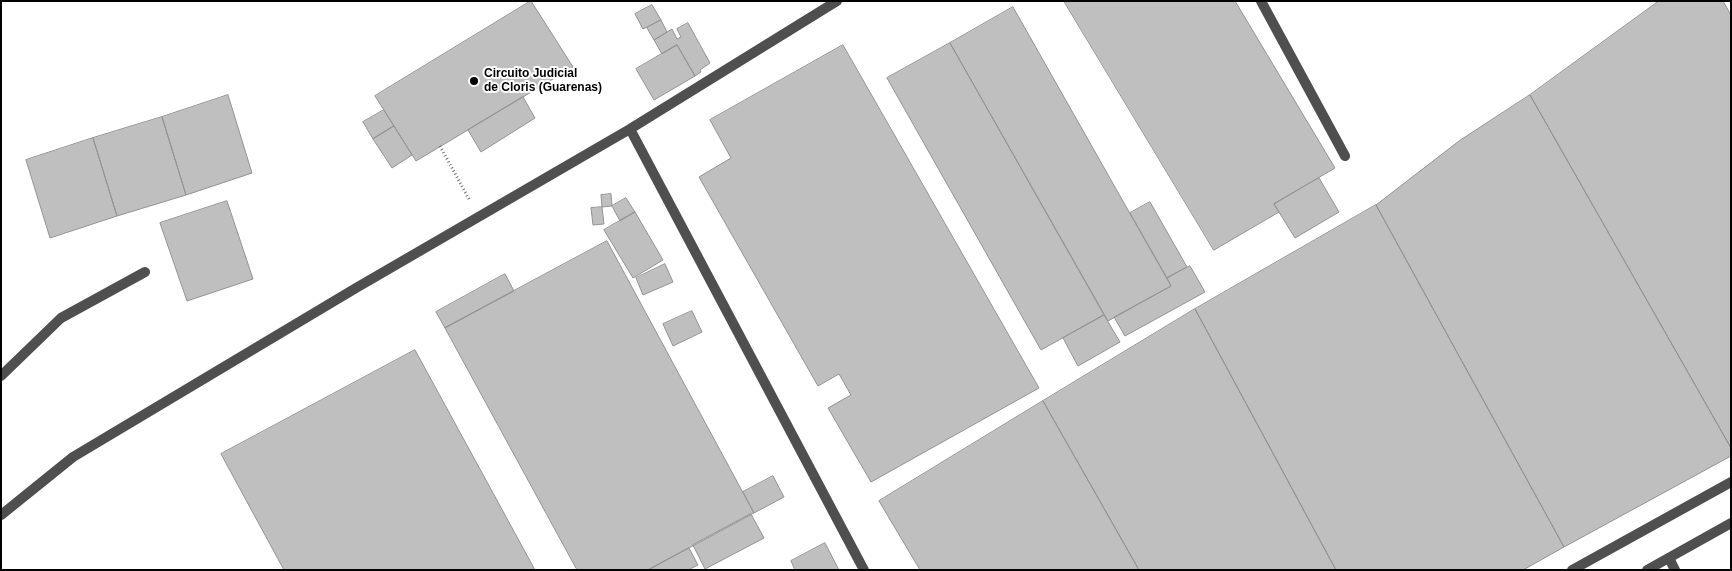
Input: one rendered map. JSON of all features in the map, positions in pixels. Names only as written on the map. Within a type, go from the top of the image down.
[{"type":"street","points":[[1,515],[73,457],[356,288],[630,129],[837,1]]},
{"type":"street","points":[[1261,1],[1345,156]]},
{"type":"street","points":[[630,129],[864,570]]},
{"type":"street","points":[[1,376],[61,318],[145,272]]},
{"type":"street","points":[[1572,570],[1731,482]]},
{"type":"street","points":[[1647,570],[1731,523]]},
{"type":"street","points":[[1669,558],[1675,570]]},
{"type":"path","points":[[440,146],[479,217]]},
{"type":"building","name":"Circuito Judicial de Cloris (Guarenas)","points":[[531,1],[573,67],[416,161],[375,96]]},
{"type":"building","points":[[1064,1],[1235,1],[1335,168],[1274,204],[1279,212],[1214,250]]},
{"type":"building","points":[[1659,1],[1723,1],[1731,15],[1731,448],[1530,95]]},
{"type":"building","points":[[652,5],[661,20],[643,29],[635,14]]},
{"type":"building","points":[[1013,7],[1171,286],[1108,321],[950,43]]},
{"type":"building","points":[[661,20],[667,32],[654,40],[647,28]]},
{"type":"building","points":[[688,23],[710,63],[695,76],[677,45],[662,54],[654,40],[672,29],[677,39],[681,37],[677,29]]},
{"type":"building","points":[[950,43],[1104,315],[1041,350],[887,78]]},
{"type":"building","points":[[677,45],[695,76],[654,100],[636,69]]},
{"type":"building","points":[[843,45],[1039,388],[871,482],[828,408],[851,395],[839,374],[818,386],[699,177],[731,158],[710,120]]},
{"type":"building","points":[[228,95],[252,173],[186,195],[162,117]]},
{"type":"building","points":[[1530,95],[1731,448],[1731,456],[1564,547],[1376,205],[1459,141]]},
{"type":"building","points":[[523,97],[535,118],[481,152],[468,130]]},
{"type":"building","points":[[384,110],[394,126],[373,139],[363,122]]},
{"type":"building","points":[[162,117],[186,195],[117,216],[93,138]]},
{"type":"building","points":[[394,126],[412,155],[392,168],[373,139]]},
{"type":"building","points":[[93,138],[117,216],[50,238],[26,160]]},
{"type":"building","points":[[1319,178],[1339,212],[1295,238],[1274,204]]},
{"type":"building","points":[[611,194],[612,206],[602,207],[601,195]]},
{"type":"building","points":[[626,198],[635,212],[620,221],[612,206]]},
{"type":"building","points":[[227,201],[253,279],[187,301],[160,223]]},
{"type":"building","points":[[1150,202],[1187,267],[1167,278],[1130,213]]},
{"type":"building","points":[[1376,205],[1564,547],[1523,570],[1336,570],[1195,309]]},
{"type":"building","points":[[602,207],[604,224],[593,225],[591,208]]},
{"type":"building","points":[[635,212],[663,260],[633,278],[604,230]]},
{"type":"building","points":[[607,241],[754,513],[648,570],[577,570],[445,328]]},
{"type":"building","points":[[665,264],[673,282],[643,295],[636,278]]},
{"type":"building","points":[[1190,266],[1205,292],[1125,336],[1114,317],[1171,286],[1167,278]]},
{"type":"building","points":[[505,274],[514,291],[445,328],[436,312]]},
{"type":"building","points":[[1195,309],[1336,570],[1139,570],[1043,401]]},
{"type":"building","points":[[692,311],[702,332],[673,346],[663,324]]},
{"type":"building","points":[[1104,315],[1120,342],[1078,366],[1063,338]]},
{"type":"building","points":[[415,350],[535,570],[284,570],[221,454]]},
{"type":"building","points":[[1043,401],[1139,570],[920,570],[879,501]]},
{"type":"building","points":[[773,476],[784,497],[754,513],[743,492]]},
{"type":"building","points":[[751,514],[764,538],[705,569],[693,545]]},
{"type":"building","points":[[825,543],[839,570],[795,570],[791,561]]},
{"type":"building","points":[[689,548],[698,565],[688,570],[648,570]]},
{"type":"place","name":"Circuito Judicial de Cloris (Guarenas)","points":[[474,81]]}]
